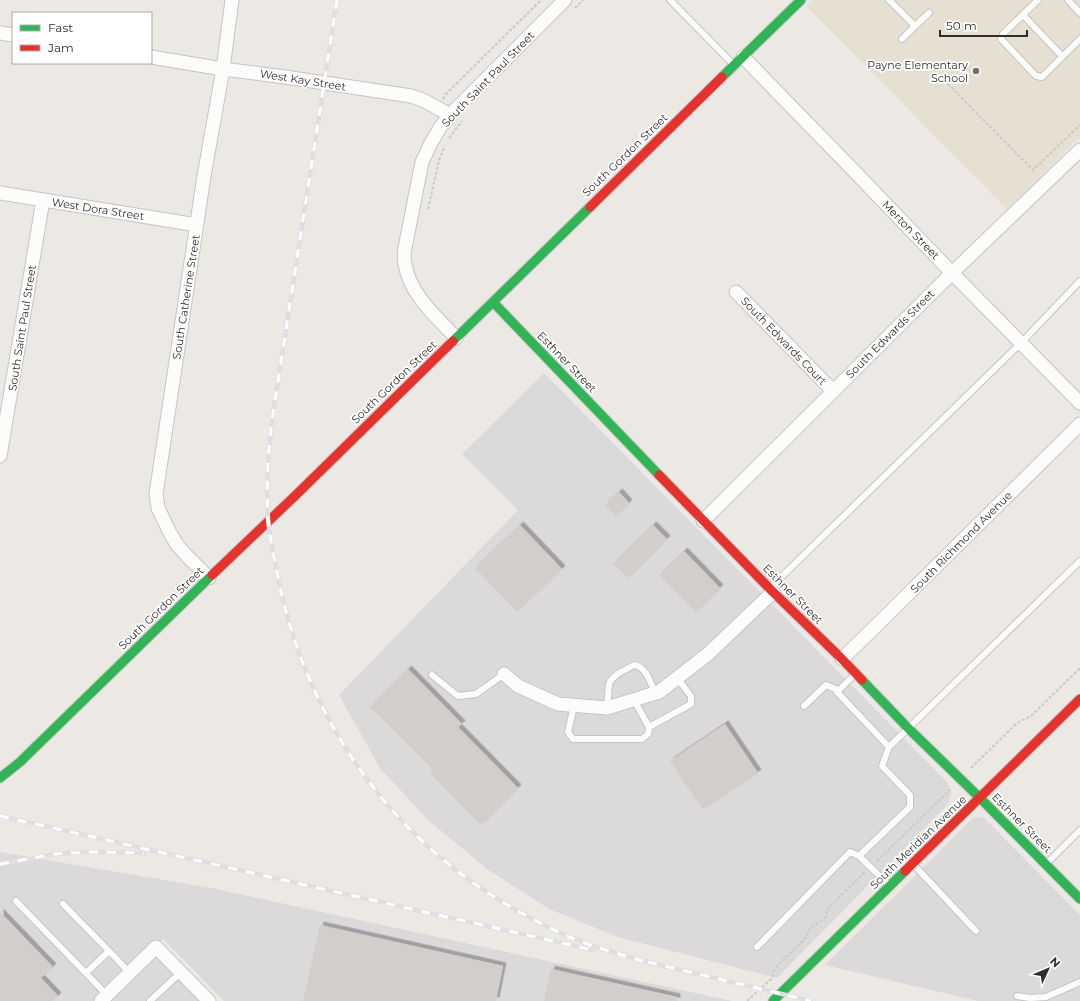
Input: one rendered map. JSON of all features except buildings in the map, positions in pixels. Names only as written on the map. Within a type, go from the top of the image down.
[{"type":"street","name":"South Catherine Street","points":[[208,578],[178,546],[170,534],[158,508],[156,494],[197,224],[223,69],[232,0]]},
{"type":"street","name":"South Gordon Street","points":[[0,778],[20,762],[208,578],[304,488],[800,0]]},
{"type":"street","name":"South Saint Paul Street","points":[[456,338],[419,298],[412,286],[404,262],[405,248],[422,162],[441,126],[450,116],[568,6]]},
{"type":"street","points":[[0,33],[12,35]]},
{"type":"street","name":"West Kay Street","points":[[152,57],[411,96],[423,100],[450,116]]},
{"type":"street","name":"Merton Street","points":[[738,61],[856,173],[1080,403]]},
{"type":"street","name":"South Edwards Street","points":[[703,521],[952,273],[1080,150]]},
{"type":"street","name":"West Dora Street","points":[[0,194],[197,224]]},
{"type":"street","name":"South Saint Paul Street","points":[[0,456],[43,200]]},
{"type":"street","name":"South Edwards Court","points":[[736,292],[833,391]]},
{"type":"street","name":"Esthner Street","points":[[493,302],[703,521],[1080,899]]},
{"type":"street","name":"South Richmond Avenue","points":[[842,659],[1080,424]]},
{"type":"street","points":[[504,674],[518,686],[558,704],[607,708],[634,700],[659,692],[708,654],[771,590]]},
{"type":"street","name":"South Meridian Avenue","points":[[773,1001],[1080,698]]},
{"type":"street","points":[[104,998],[156,947],[209,1001]]},
{"type":"lane","points":[[670,0],[738,61]]},
{"type":"lane","points":[[889,0],[915,26]]},
{"type":"lane","points":[[1038,0],[1003,34],[1001,39],[1036,76],[1042,77],[1080,39]]},
{"type":"lane","points":[[1068,0],[1080,13]]},
{"type":"lane","points":[[902,39],[929,13]]},
{"type":"lane","points":[[1023,14],[1062,56]]},
{"type":"lane","points":[[771,590],[1021,343],[1080,281]]},
{"type":"lane","points":[[859,856],[910,807],[910,795],[882,766],[889,747],[1080,561]]},
{"type":"lane","points":[[607,708],[609,684],[611,680],[634,665],[637,665],[644,671],[655,693]]},
{"type":"lane","points":[[838,690],[855,673]]},
{"type":"lane","points":[[432,675],[458,696],[476,694],[504,674]]},
{"type":"lane","points":[[649,727],[690,704],[691,696],[677,678]]},
{"type":"lane","points":[[804,706],[826,685],[838,690],[837,692],[889,747]]},
{"type":"lane","points":[[574,706],[568,732],[573,738],[642,739],[648,734],[649,727],[634,700]]},
{"type":"lane","points":[[1046,864],[1080,830]]},
{"type":"lane","points":[[757,947],[850,852],[859,856],[890,886]]},
{"type":"lane","points":[[913,864],[976,931]]},
{"type":"lane","points":[[16,901],[86,973],[104,998]]},
{"type":"lane","points":[[63,904],[130,973]]},
{"type":"lane","points":[[86,973],[109,951]]},
{"type":"lane","points":[[150,1001],[181,972]]},
{"type":"lane","points":[[1018,996],[1030,998],[1046,997],[1080,982]]},
{"type":"path","points":[[443,100],[446,94],[541,0]]},
{"type":"path","points":[[568,6],[583,0]]},
{"type":"path","points":[[944,80],[1033,170],[1080,125]]},
{"type":"path","points":[[428,209],[441,154],[446,142],[465,118]]},
{"type":"path","points":[[747,1001],[771,979],[775,968],[805,939],[811,927],[826,917],[828,908],[1017,723],[1031,716],[1080,668]]},
{"type":"shaded area","name":"Payne Elementary School","points":[[812,0],[1080,0],[1080,137],[1007,209],[806,6]]},
{"type":"shaded area","points":[[544,373],[947,782],[951,793],[949,803],[777,978],[618,937],[549,909],[487,869],[428,820],[380,768],[339,695],[518,510],[462,454]]},
{"type":"shaded area","points":[[983,817],[1080,915],[1080,1001],[978,1001],[825,965],[973,818]]},
{"type":"shaded area","points":[[0,852],[211,888],[732,1001],[224,1001],[163,939],[156,946],[209,1001],[0,1001]]},
{"type":"railway","points":[[337,0],[272,420],[268,457],[268,519],[272,548],[290,626],[307,674],[329,719],[355,762],[385,802],[420,839],[459,872],[501,901],[536,921],[584,943],[652,964]]},
{"type":"railway","points":[[0,816],[593,950]]},
{"type":"railway","points":[[0,864],[55,854],[86,852],[144,853]]},
{"type":"railway","points":[[648,962],[811,1001]]},
{"type":"traffic: fast","points":[[722,77],[801,0]]},
{"type":"traffic: fast","points":[[453,341],[590,207]]},
{"type":"traffic: fast","points":[[493,302],[659,475]]},
{"type":"traffic: fast","points":[[0,778],[20,762],[212,575]]},
{"type":"traffic: fast","points":[[862,680],[908,728],[1080,899]]},
{"type":"traffic: fast","points":[[773,1001],[905,871]]},
{"type":"traffic: jam","points":[[590,207],[722,77]]},
{"type":"traffic: jam","points":[[212,575],[453,341]]},
{"type":"traffic: jam","points":[[659,475],[773,592],[862,680]]},
{"type":"traffic: jam","points":[[905,871],[1080,699]]},
{"type":"place","name":"Payne Elementary School","points":[[976,71]]}]
